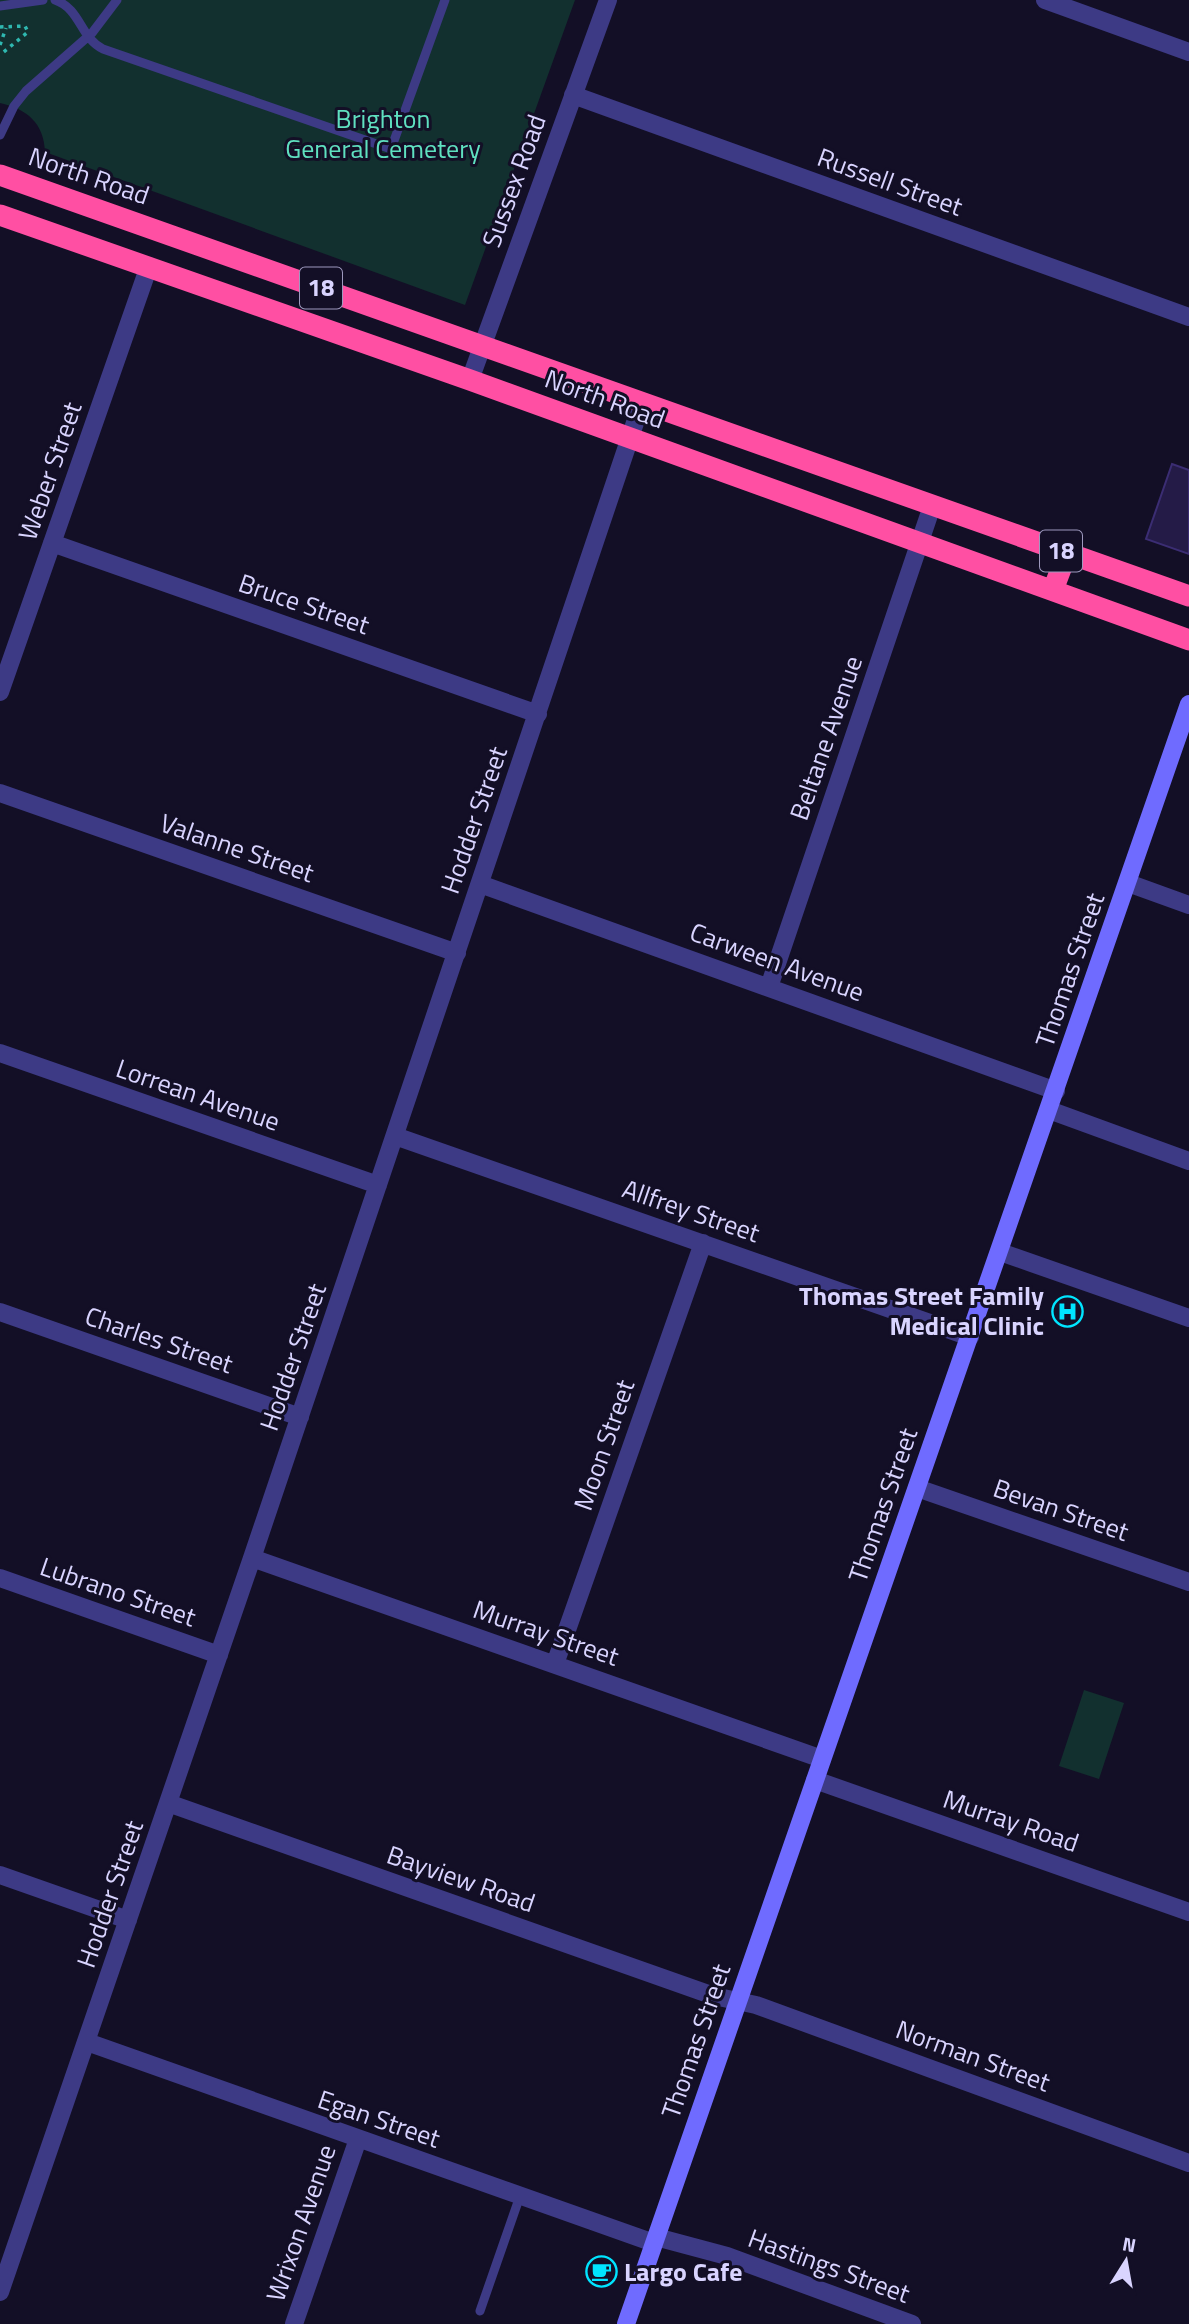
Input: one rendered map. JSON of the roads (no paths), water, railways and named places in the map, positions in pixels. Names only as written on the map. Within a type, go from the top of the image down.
[{"type":"highway","name":"North Road","points":[[0,174],[1189,596]]},
{"type":"highway","name":"North Road","points":[[0,215],[470,380],[1189,640]]},
{"type":"highway","points":[[1053,590],[1067,553]]},
{"type":"street","name":"Sussex Road","points":[[470,380],[608,0]]},
{"type":"street","points":[[1045,0],[1189,52]]},
{"type":"street","name":"Russell Street","points":[[573,96],[1189,317]]},
{"type":"street","name":"Weber Street","points":[[0,692],[149,266]]},
{"type":"street","name":"Hodder Street","points":[[0,2292],[300,1417],[642,402]]},
{"type":"street","name":"Beltane Avenue","points":[[769,986],[932,506]]},
{"type":"street","name":"Bruce Street","points":[[52,543],[538,714]]},
{"type":"street","name":"Thomas Street","points":[[626,2324],[1189,704]]},
{"type":"street","name":"Valanne Street","points":[[0,793],[457,953]]},
{"type":"street","points":[[1128,883],[1189,905]]},
{"type":"street","name":"Carween Avenue","points":[[480,884],[1056,1091]]},
{"type":"street","name":"Lorrean Avenue","points":[[0,1053],[378,1185]]},
{"type":"street","points":[[1049,1110],[1189,1161]]},
{"type":"street","name":"Allfrey Street","points":[[395,1136],[970,1337]]},
{"type":"street","name":"Moon Street","points":[[555,1664],[703,1243]]},
{"type":"street","points":[[1000,1252],[1189,1318]]},
{"type":"street","name":"Charles Street","points":[[0,1312],[300,1417]]},
{"type":"street","name":"Bevan Street","points":[[917,1488],[1189,1582]]},
{"type":"street","name":"Murray Street","points":[[252,1558],[822,1759]]},
{"type":"street","name":"Lubrano Street","points":[[0,1578],[219,1655]]},
{"type":"street","name":"Murray Road","points":[[815,1780],[1189,1912]]},
{"type":"street","name":"Bayview Road","points":[[168,1803],[701,1992],[738,2002]]},
{"type":"street","points":[[0,1875],[128,1920]]},
{"type":"street","name":"Norman Street","points":[[738,2002],[763,2007],[1189,2163]]},
{"type":"street","name":"Egan Street","points":[[87,2042],[520,2196],[657,2235]]},
{"type":"street","name":"Wrixon Avenue","points":[[294,2324],[358,2139]]},
{"type":"street","name":"Hastings Street","points":[[657,2235],[700,2241],[727,2256],[912,2324]]},
{"type":"lane","points":[[0,6],[43,0]]},
{"type":"lane","points":[[55,0],[70,7],[88,36],[103,49],[391,149],[445,0]]},
{"type":"lane","points":[[0,135],[14,106],[26,91],[88,36],[117,0]]},
{"type":"lane","points":[[480,2311],[520,2196]]},
{"type":"place","name":"Thomas Street Family Medical Clinic","points":[[1067,1311]]},
{"type":"place","name":"Largo Cafe","points":[[601,2272]]},
{"type":"park label","name":"Brighton General Cemetery","points":[[383,134]]}]
